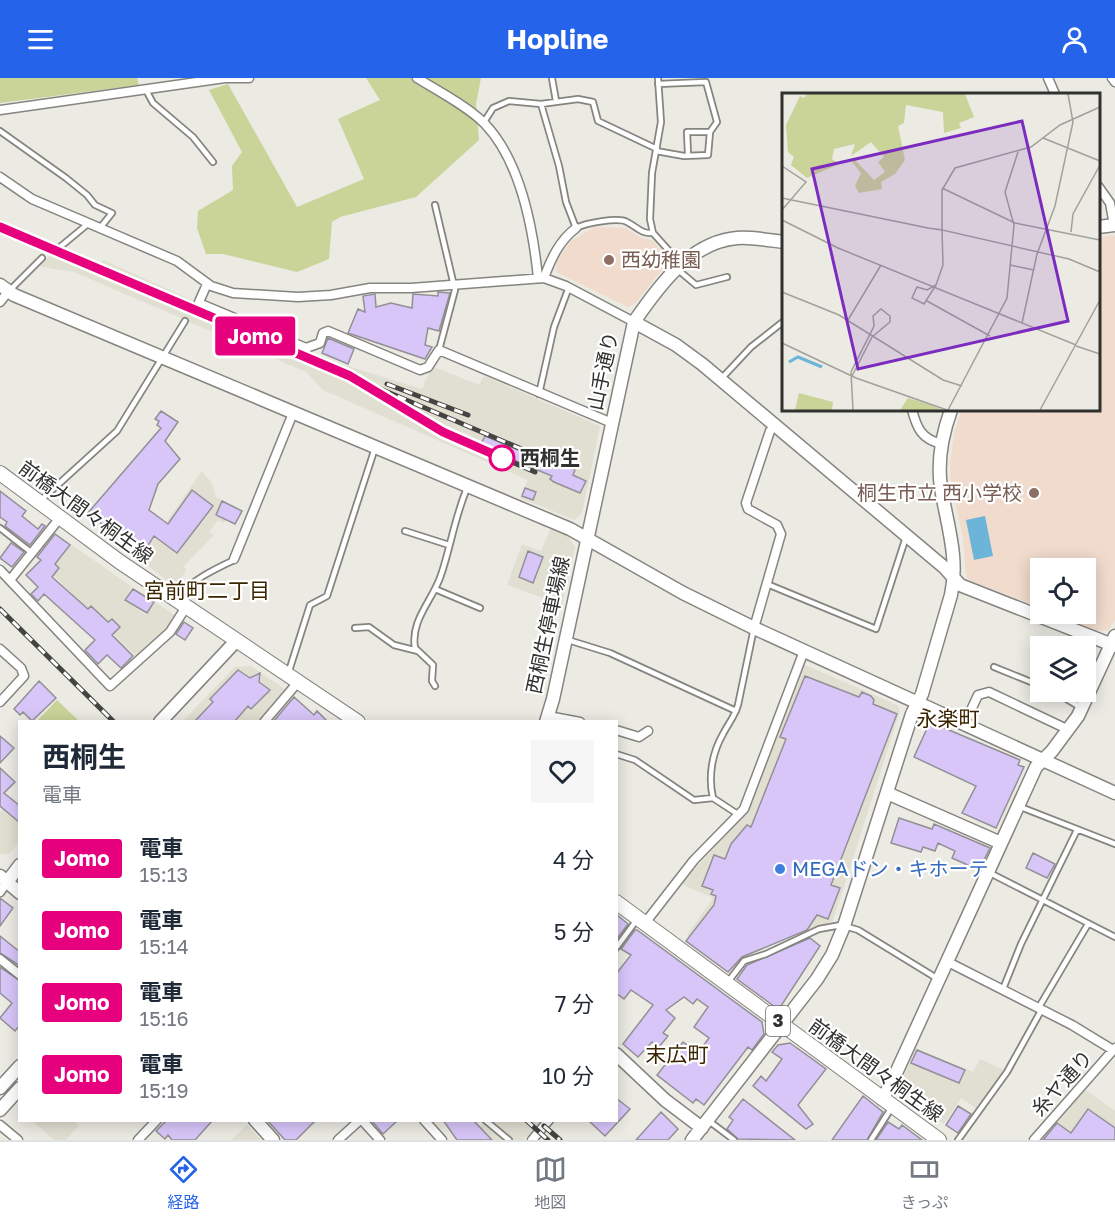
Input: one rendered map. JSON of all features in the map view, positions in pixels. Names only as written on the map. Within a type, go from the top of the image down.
[{"type":"main road","name":"前橋大間々桐生線","points":[[0,473],[59,519],[293,678],[349,719]]},
{"type":"main road","name":"前橋大間々桐生線","points":[[618,903],[939,1140]]},
{"type":"street","points":[[0,110],[225,78],[244,79]]},
{"type":"street","points":[[417,78],[484,123],[512,162],[541,278]]},
{"type":"street","points":[[1048,78],[1055,93]]},
{"type":"street","points":[[1112,78],[1115,82]]},
{"type":"street","points":[[0,177],[33,199],[177,261],[207,284],[233,293],[298,297],[332,296],[370,288],[454,286],[541,278],[569,287],[676,345],[721,379],[945,568],[954,579],[969,589],[1114,642],[1082,709],[1069,730],[1036,767],[891,1084],[887,1103]]},
{"type":"street","points":[[1100,189],[1110,203],[1114,225]]},
{"type":"street","points":[[541,278],[554,254],[576,228]]},
{"type":"street","name":"山手通り","points":[[587,538],[634,322],[679,267],[702,250],[730,240],[782,242]]},
{"type":"street","points":[[207,284],[199,302],[201,304],[306,348],[320,343],[323,333],[328,331],[420,370],[428,367],[439,350],[612,423]]},
{"type":"street","points":[[0,302],[4,289]]},
{"type":"street","name":"西桐生停車場線","points":[[4,289],[587,538],[547,719]]},
{"type":"street","points":[[912,411],[920,432],[930,441],[942,444]]},
{"type":"street","points":[[692,1140],[823,971],[844,926],[918,702],[954,579],[951,534],[941,487],[942,444],[951,411]]},
{"type":"street","points":[[234,559],[293,413]]},
{"type":"street","points":[[754,628],[781,531],[777,525],[748,509],[746,503],[770,431],[775,425]]},
{"type":"street","points":[[10,580],[59,519]]},
{"type":"street","points":[[587,538],[683,593],[754,628],[1115,793]]},
{"type":"street","points":[[0,570],[110,686],[170,632],[181,604]]},
{"type":"street","points":[[162,720],[236,641]]},
{"type":"street","points":[[0,649],[21,668],[24,676],[0,702]]},
{"type":"street","points":[[642,921],[694,861],[739,815],[758,777],[804,651]]},
{"type":"street","points":[[265,720],[293,678]]},
{"type":"street","points":[[965,723],[978,695],[989,692],[1069,730]]},
{"type":"street","points":[[618,731],[639,737],[648,731]]},
{"type":"street","points":[[887,793],[1001,843]]},
{"type":"street","points":[[18,867],[2,884],[18,892]]},
{"type":"street","points":[[0,959],[18,973]]},
{"type":"street","points":[[946,961],[1040,1008],[1114,1049]]},
{"type":"street","name":"糸ヤ通り","points":[[1034,1140],[1114,1049]]},
{"type":"street","points":[[618,1056],[674,1107],[705,1125]]},
{"type":"street","points":[[0,1088],[18,1068]]},
{"type":"street","points":[[0,1110],[18,1090]]},
{"type":"street","points":[[142,1139],[155,1122]]},
{"type":"street","points":[[257,1122],[273,1140]]},
{"type":"street","points":[[338,1140],[359,1122]]},
{"type":"street","points":[[363,1122],[380,1140]]},
{"type":"street","points":[[426,1122],[442,1140]]},
{"type":"street","points":[[532,1140],[547,1122]]},
{"type":"street","points":[[0,1125],[18,1140]]},
{"type":"lane","points":[[552,78],[556,101]]},
{"type":"lane","points":[[658,78],[661,122],[650,195],[653,233],[696,285],[727,277]]},
{"type":"lane","points":[[484,123],[497,105],[513,101],[541,104],[589,100],[595,105],[598,121],[656,150],[684,156],[688,154],[708,155],[710,132],[717,122],[706,82],[658,84]]},
{"type":"lane","points":[[146,90],[153,103],[193,137],[213,162]]},
{"type":"lane","points":[[541,104],[559,166],[566,202],[576,228],[592,223],[622,220],[645,234],[653,233]]},
{"type":"lane","points":[[0,131],[66,178],[87,195],[94,205],[112,213],[100,228]]},
{"type":"lane","points":[[688,154],[687,132],[710,132]]},
{"type":"lane","points":[[435,205],[454,286],[450,312],[439,350]]},
{"type":"lane","points":[[60,247],[89,223]]},
{"type":"lane","points":[[4,289],[42,258]]},
{"type":"lane","points":[[539,394],[554,327],[569,287]]},
{"type":"lane","points":[[38,504],[117,431],[186,321]]},
{"type":"lane","points":[[721,379],[752,347],[782,322]]},
{"type":"lane","points":[[293,678],[294,662],[310,605],[327,596],[375,448]]},
{"type":"lane","points":[[435,686],[432,677],[433,665],[418,651],[414,641],[417,624],[435,589],[468,486]]},
{"type":"lane","points":[[0,528],[32,553]]},
{"type":"lane","points":[[405,531],[449,545]]},
{"type":"lane","points":[[766,584],[876,629],[906,535]]},
{"type":"lane","points":[[181,604],[184,591],[221,565],[234,559]]},
{"type":"lane","points":[[435,589],[480,608]]},
{"type":"lane","points":[[355,628],[369,627],[394,645],[418,651]]},
{"type":"lane","points":[[713,798],[709,783],[715,754],[723,733],[736,711],[754,628]]},
{"type":"lane","points":[[566,639],[610,653],[736,711]]},
{"type":"lane","points":[[994,667],[1030,682]]},
{"type":"lane","points":[[1074,702],[1082,709]]},
{"type":"lane","points":[[618,755],[635,760],[694,800],[713,798],[739,815]]},
{"type":"lane","points":[[1018,806],[1115,844]]},
{"type":"lane","points":[[1003,989],[1042,899],[1077,830]]},
{"type":"lane","points":[[988,872],[1115,937]]},
{"type":"lane","points":[[618,946],[642,921]]},
{"type":"lane","points":[[958,1140],[1007,1072],[1088,924]]},
{"type":"lane","points":[[727,984],[744,961],[774,951],[819,929],[844,926],[860,931],[938,979]]},
{"type":"lane","points":[[871,1140],[887,1103]]},
{"type":"lane","points":[[486,1122],[509,1140]]},
{"type":"lane","points":[[705,1125],[734,1140]]},
{"type":"shaded area","points":[[0,219],[99,264],[103,260],[194,301],[193,305],[312,355],[422,389],[432,366],[479,385],[484,376],[600,426],[582,513],[575,520],[520,498],[528,480],[323,390],[306,372],[74,272],[42,267],[39,265],[50,256],[0,233]]},
{"type":"shaded area","points":[[595,227],[626,228],[641,238],[652,240],[669,260],[636,303],[628,307],[556,272],[557,261],[571,241]]},
{"type":"shaded area","name":"桐生市立 西小学校","points":[[1115,235],[1115,620],[1108,630],[1098,631],[1080,624],[1096,624],[1096,558],[1030,558],[1030,604],[971,581],[966,576],[963,538],[951,484],[950,463],[955,430],[962,411],[1100,411],[1100,237]]},
{"type":"shaded area","points":[[202,471],[212,483],[216,497],[242,511],[235,524],[226,520],[224,523],[218,520],[209,532],[214,535],[184,566],[186,570],[176,587],[140,560]]},
{"type":"shaded area","points":[[551,528],[567,535],[575,547],[562,605],[507,585],[522,544],[541,551]]},
{"type":"shaded area","points":[[55,533],[132,587],[124,600],[146,615],[155,602],[176,616],[166,630],[137,657],[35,557]]},
{"type":"shaded area","points":[[803,664],[897,705],[900,711],[833,921],[801,934],[743,911],[713,954],[687,935],[713,898],[681,884],[749,810]]},
{"type":"shaded area","points":[[251,666],[286,690],[258,720],[184,720],[235,667]]},
{"type":"shaded area","points":[[12,797],[18,804],[18,843],[9,854],[0,854],[0,812]]},
{"type":"shaded area","points":[[915,1048],[973,1072],[980,1059],[1004,1070],[987,1099],[980,1102],[976,1108],[961,1098],[944,1124],[898,1091]]},
{"type":"shaded area","points":[[1084,1089],[1115,1111],[1115,1140],[1040,1140]]},
{"type":"shaded area","points":[[33,1122],[75,1122],[79,1125],[66,1140],[54,1140]]},
{"type":"shaded area","points":[[493,1122],[542,1122],[523,1140],[515,1140]]},
{"type":"shaded area","points":[[484,1123],[505,1140],[492,1140],[480,1127]]},
{"type":"shaded area","points":[[247,1125],[261,1140],[231,1140]]},
{"type":"green space","points":[[0,78],[137,78],[139,85],[0,103]]},
{"type":"green space","points":[[366,78],[481,78],[476,104],[479,140],[416,197],[340,217],[332,222],[329,259],[297,272],[223,254],[206,254],[197,228],[198,211],[233,190],[232,166],[242,152],[209,90],[228,84],[297,207],[364,179],[338,119],[380,100]]},
{"type":"green space","points":[[57,700],[78,720],[38,720]]},
{"type":"water","points":[[985,516],[993,556],[974,560],[966,520]]},
{"type":"building","points":[[438,292],[450,293],[439,331],[428,328],[425,345],[432,347],[425,359],[348,333],[358,309],[365,312],[363,296],[375,294],[376,307],[391,303],[412,308],[413,294],[438,296]]},
{"type":"building","points":[[328,338],[354,349],[348,364],[322,353]]},
{"type":"building","points":[[161,411],[178,422],[165,441],[180,459],[158,484],[149,510],[168,524],[192,490],[213,506],[177,553],[154,536],[144,552],[87,514],[161,428],[157,425],[159,421],[155,419]]},
{"type":"building","points":[[485,436],[556,466],[561,458],[574,463],[571,468],[575,470],[573,475],[586,481],[580,493],[554,482],[550,479],[552,476],[480,446]]},
{"type":"building","points":[[525,488],[536,492],[533,500],[522,496]]},
{"type":"building","points":[[0,491],[26,511],[22,516],[38,529],[42,524],[45,526],[30,545],[5,526],[7,522],[0,517]]},
{"type":"building","points":[[222,501],[242,511],[235,524],[216,515]]},
{"type":"building","points":[[55,534],[70,545],[55,564],[59,568],[52,577],[88,609],[91,606],[108,622],[112,619],[120,627],[112,635],[133,656],[121,668],[107,655],[98,664],[85,650],[95,640],[44,594],[38,601],[31,594],[38,587],[26,575],[41,560],[37,557]]},
{"type":"building","points":[[11,543],[24,552],[12,567],[0,558]]},
{"type":"building","points":[[528,551],[543,557],[533,583],[519,577]]},
{"type":"building","points":[[133,589],[154,602],[147,613],[125,600]]},
{"type":"building","points":[[184,622],[193,628],[185,640],[176,634]]},
{"type":"building","points":[[238,670],[250,678],[260,673],[259,682],[270,690],[251,709],[248,706],[236,720],[196,720],[213,702],[210,699]]},
{"type":"building","points":[[805,676],[859,697],[862,692],[871,696],[874,700],[873,704],[897,714],[831,885],[840,888],[828,919],[817,915],[807,930],[742,957],[728,972],[686,941],[714,905],[716,896],[711,894],[713,890],[702,886],[714,855],[725,859],[731,844],[747,825],[751,827],[786,739],[780,737]]},
{"type":"building","points":[[39,681],[56,698],[33,720],[23,712],[20,715],[14,709]]},
{"type":"building","points":[[294,697],[314,715],[317,711],[326,720],[275,720]]},
{"type":"building","points":[[930,722],[1020,760],[1018,765],[1024,767],[996,828],[962,813],[976,786],[914,757]]},
{"type":"building","points":[[0,736],[14,748],[0,763]]},
{"type":"building","points":[[0,768],[15,782],[4,793],[18,804],[18,821],[0,806]]},
{"type":"building","points":[[899,818],[932,829],[934,824],[990,848],[979,870],[952,858],[955,851],[938,843],[935,851],[923,847],[921,852],[891,843]]},
{"type":"building","points":[[1033,853],[1055,864],[1047,878],[1026,868]]},
{"type":"building","points":[[0,898],[13,908],[0,926]]},
{"type":"building","points":[[618,916],[628,924],[618,937]]},
{"type":"building","points":[[637,930],[762,1022],[764,1034],[752,1050],[748,1047],[704,1105],[696,1099],[693,1103],[657,1075],[683,1042],[698,1053],[709,1038],[694,1027],[708,1007],[697,999],[693,1004],[684,997],[666,1010],[675,1018],[663,1033],[668,1036],[659,1047],[652,1042],[638,1057],[623,1044],[653,1005],[631,990],[624,999],[618,994],[618,971],[631,955],[621,949]]},
{"type":"building","points":[[0,936],[18,950],[18,965],[0,953]]},
{"type":"building","points":[[810,938],[820,946],[781,1006],[775,1007],[737,979],[747,965]]},
{"type":"building","points":[[0,967],[18,980],[18,1027],[15,1031],[0,1018],[12,1003],[0,993]]},
{"type":"building","points":[[790,1043],[826,1069],[798,1105],[813,1124],[806,1129],[753,1086],[761,1076],[766,1081],[782,1059],[772,1052],[778,1045]]},
{"type":"building","points":[[917,1050],[965,1070],[959,1083],[911,1063]]},
{"type":"building","points":[[863,1096],[883,1112],[867,1140],[832,1140]]},
{"type":"building","points":[[743,1099],[795,1140],[738,1139],[727,1129],[733,1120],[729,1117]]},
{"type":"building","points":[[618,1100],[630,1109],[618,1122]]},
{"type":"building","points":[[958,1106],[971,1114],[958,1133],[946,1125]]},
{"type":"building","points":[[1088,1109],[1115,1128],[1115,1140],[1043,1140],[1057,1123],[1071,1133]]},
{"type":"building","points":[[661,1112],[678,1129],[668,1140],[636,1140]]},
{"type":"building","points":[[165,1122],[211,1122],[195,1140],[172,1140],[168,1135],[165,1139],[156,1131]]},
{"type":"building","points":[[269,1122],[314,1122],[296,1140],[285,1140]]},
{"type":"building","points":[[373,1122],[396,1122],[383,1134]]},
{"type":"building","points":[[444,1122],[475,1122],[492,1140],[457,1140]]},
{"type":"building","points":[[590,1122],[618,1122],[605,1136]]},
{"type":"building","points":[[888,1122],[899,1129],[902,1125],[922,1140],[876,1140]]},
{"type":"railway","points":[[0,227],[545,459]]},
{"type":"railway","points":[[387,384],[468,415]]},
{"type":"railway","points":[[394,401],[443,432],[535,472]]},
{"type":"railway","points":[[0,609],[112,720]]},
{"type":"railway","points":[[528,1122],[548,1140]]},
{"type":"railway","points":[[544,1126],[560,1140]]},
{"type":"train","name":"Jomo","points":[[0,227],[350,376],[443,432],[502,458]]},
{"type":"place","name":"西幼稚園","points":[[609,260]]},
{"type":"place","name":"西桐生","points":[[502,458]]},
{"type":"place","name":"桐生市立 西小学校","points":[[1034,493]]},
{"type":"place","name":"MEGAドン・キホーテ","points":[[780,869]]},
{"type":"district","name":"宮前町二丁目","points":[[207,591]]},
{"type":"district","name":"永楽町","points":[[948,719]]},
{"type":"district","name":"末広町","points":[[677,1055]]}]
